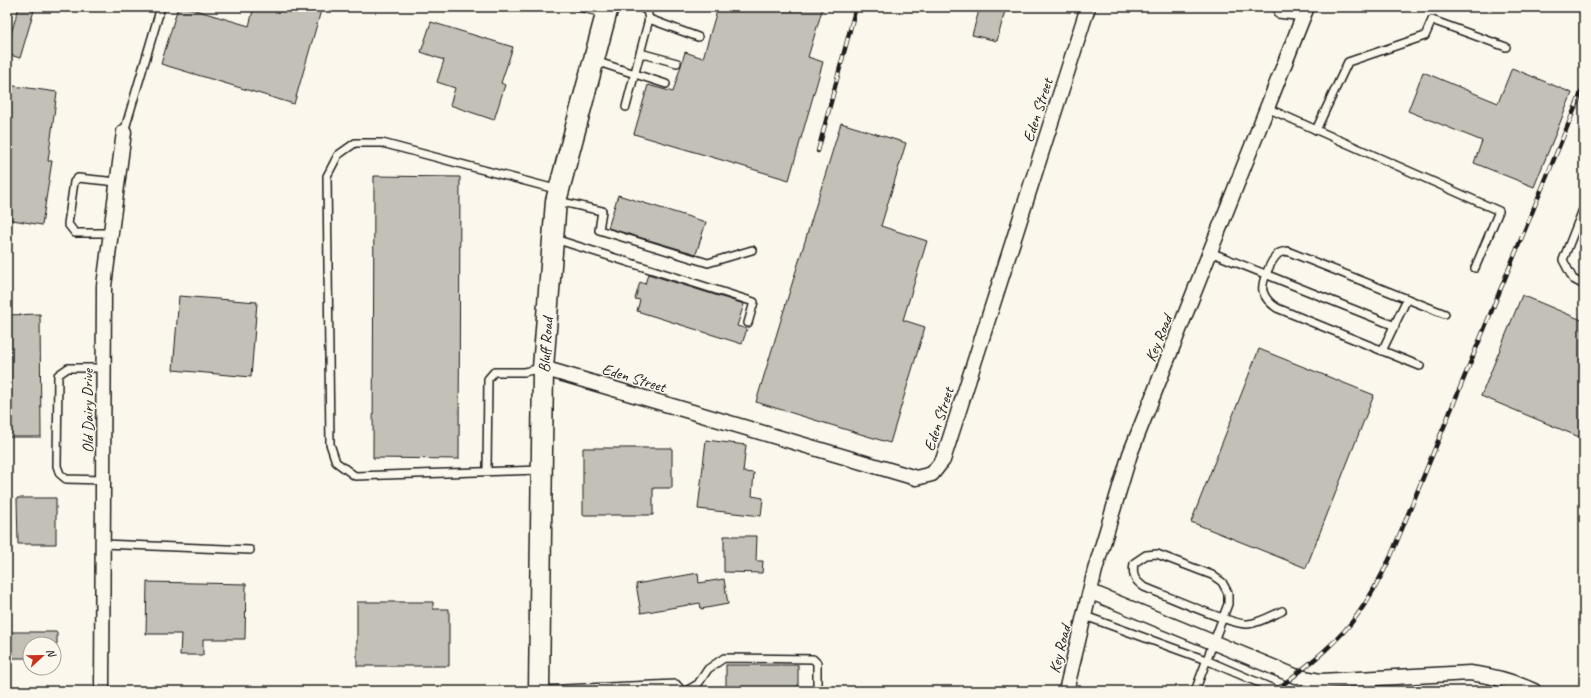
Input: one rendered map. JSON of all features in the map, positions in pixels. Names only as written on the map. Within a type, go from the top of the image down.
[{"type":"main road","name":"Bluff Road","points":[[539,690],[543,368],[552,239],[557,195],[608,10]]},
{"type":"street","name":"Eden Street","points":[[543,368],[916,478],[932,474],[943,460],[1088,7]]},
{"type":"street","name":"Key Road","points":[[1066,691],[1091,592],[1095,570],[1130,454],[1305,12]]},
{"type":"street","name":"Old Dairy Drive","points":[[102,691],[104,286],[124,132]]},
{"type":"street","points":[[1091,592],[1318,686],[1470,673],[1494,676],[1517,683],[1534,691]]},
{"type":"lane","points":[[124,132],[161,7]]},
{"type":"lane","points":[[578,7],[608,10]]},
{"type":"lane","points":[[626,107],[649,19],[647,11],[640,7]]},
{"type":"lane","points":[[1278,14],[1305,12]]},
{"type":"lane","points":[[649,19],[698,37]]},
{"type":"lane","points":[[1316,130],[1348,62],[1426,36],[1432,20],[1506,47]]},
{"type":"lane","points":[[640,52],[677,63]]},
{"type":"lane","points":[[593,61],[666,84]]},
{"type":"lane","points":[[1267,108],[1499,211],[1475,268]]},
{"type":"lane","points":[[542,470],[355,476],[336,462],[330,444],[326,176],[338,155],[355,143],[382,143],[557,195],[602,211],[598,230],[708,263],[752,250]]},
{"type":"lane","points":[[111,233],[75,232],[68,224],[74,182],[78,178],[117,182]]},
{"type":"lane","points":[[1584,208],[1563,260],[1573,279],[1584,285]]},
{"type":"lane","points":[[552,239],[754,302],[748,323]]},
{"type":"lane","points":[[1420,366],[1277,308],[1268,302],[1262,286],[1274,259],[1279,253],[1287,251],[1445,314]]},
{"type":"lane","points":[[1210,252],[1395,326]]},
{"type":"lane","points":[[1382,351],[1407,299]]},
{"type":"lane","points":[[103,480],[66,479],[60,474],[57,466],[58,375],[68,368],[104,368]]},
{"type":"lane","points":[[487,471],[488,379],[494,372],[524,372],[543,368]]},
{"type":"lane","points":[[103,544],[250,550]]},
{"type":"lane","points":[[1195,691],[1206,660],[1223,617],[1228,604],[1228,593],[1222,582],[1212,575],[1157,554],[1146,556],[1134,563],[1132,572],[1135,580],[1144,587],[1223,617],[1236,624],[1248,624],[1282,611]]},
{"type":"lane","points":[[1085,616],[1206,660],[1278,691]]},
{"type":"lane","points":[[686,691],[698,684],[708,669],[724,658],[813,659],[817,663],[817,691]]},
{"type":"lane","points":[[539,690],[676,684],[682,691]]},
{"type":"building","points":[[19,7],[35,7],[20,58],[7,54],[7,47]]},
{"type":"building","points":[[178,7],[185,7],[249,26],[254,7],[322,7],[294,104],[161,64]]},
{"type":"building","points":[[718,7],[823,7],[808,57],[823,62],[789,180],[634,134],[648,85],[673,92],[685,52],[703,58]]},
{"type":"building","points":[[980,7],[1006,7],[997,41],[972,35]]},
{"type":"building","points":[[431,22],[513,47],[501,83],[505,85],[494,120],[450,105],[455,88],[437,82],[444,60],[421,52]]},
{"type":"building","points":[[1512,68],[1572,93],[1534,187],[1474,163],[1482,141],[1408,111],[1423,72],[1498,103]]},
{"type":"building","points":[[7,85],[57,92],[48,161],[52,161],[42,225],[7,219]]},
{"type":"building","points":[[841,123],[906,143],[881,226],[927,241],[903,320],[925,327],[890,443],[756,402]]},
{"type":"building","points":[[374,176],[460,177],[459,459],[373,458]]},
{"type":"building","points":[[618,195],[706,222],[696,254],[608,228]]},
{"type":"building","points":[[648,274],[744,304],[737,326],[747,329],[742,344],[637,311],[640,300],[635,299],[640,282],[645,284]]},
{"type":"building","points":[[1522,295],[1584,321],[1584,439],[1481,396]]},
{"type":"building","points":[[179,296],[257,302],[251,377],[173,370]]},
{"type":"building","points":[[40,314],[41,437],[7,437],[7,315]]},
{"type":"building","points":[[1259,349],[1374,395],[1306,568],[1191,522]]},
{"type":"building","points":[[706,440],[746,445],[743,472],[754,473],[752,496],[763,498],[761,516],[698,509]]},
{"type":"building","points":[[583,448],[672,448],[672,488],[653,488],[653,515],[583,515]]},
{"type":"building","points":[[17,498],[56,498],[56,544],[18,544]]},
{"type":"building","points":[[724,536],[757,536],[756,561],[763,561],[762,573],[724,572]]},
{"type":"building","points":[[698,573],[699,583],[724,579],[728,604],[701,609],[700,603],[641,613],[636,584]]},
{"type":"building","points":[[147,582],[246,584],[245,639],[203,639],[203,655],[180,655],[181,634],[146,634]]},
{"type":"building","points":[[357,602],[433,602],[433,609],[449,609],[449,666],[357,666]]},
{"type":"building","points":[[10,632],[57,632],[57,636],[22,636],[22,658],[10,658]]},
{"type":"building","points":[[726,665],[798,665],[798,691],[726,691]]},
{"type":"railway","points":[[818,151],[856,7]]},
{"type":"railway","points":[[1275,691],[1320,655],[1350,625],[1363,607],[1383,572],[1584,86]]}]
